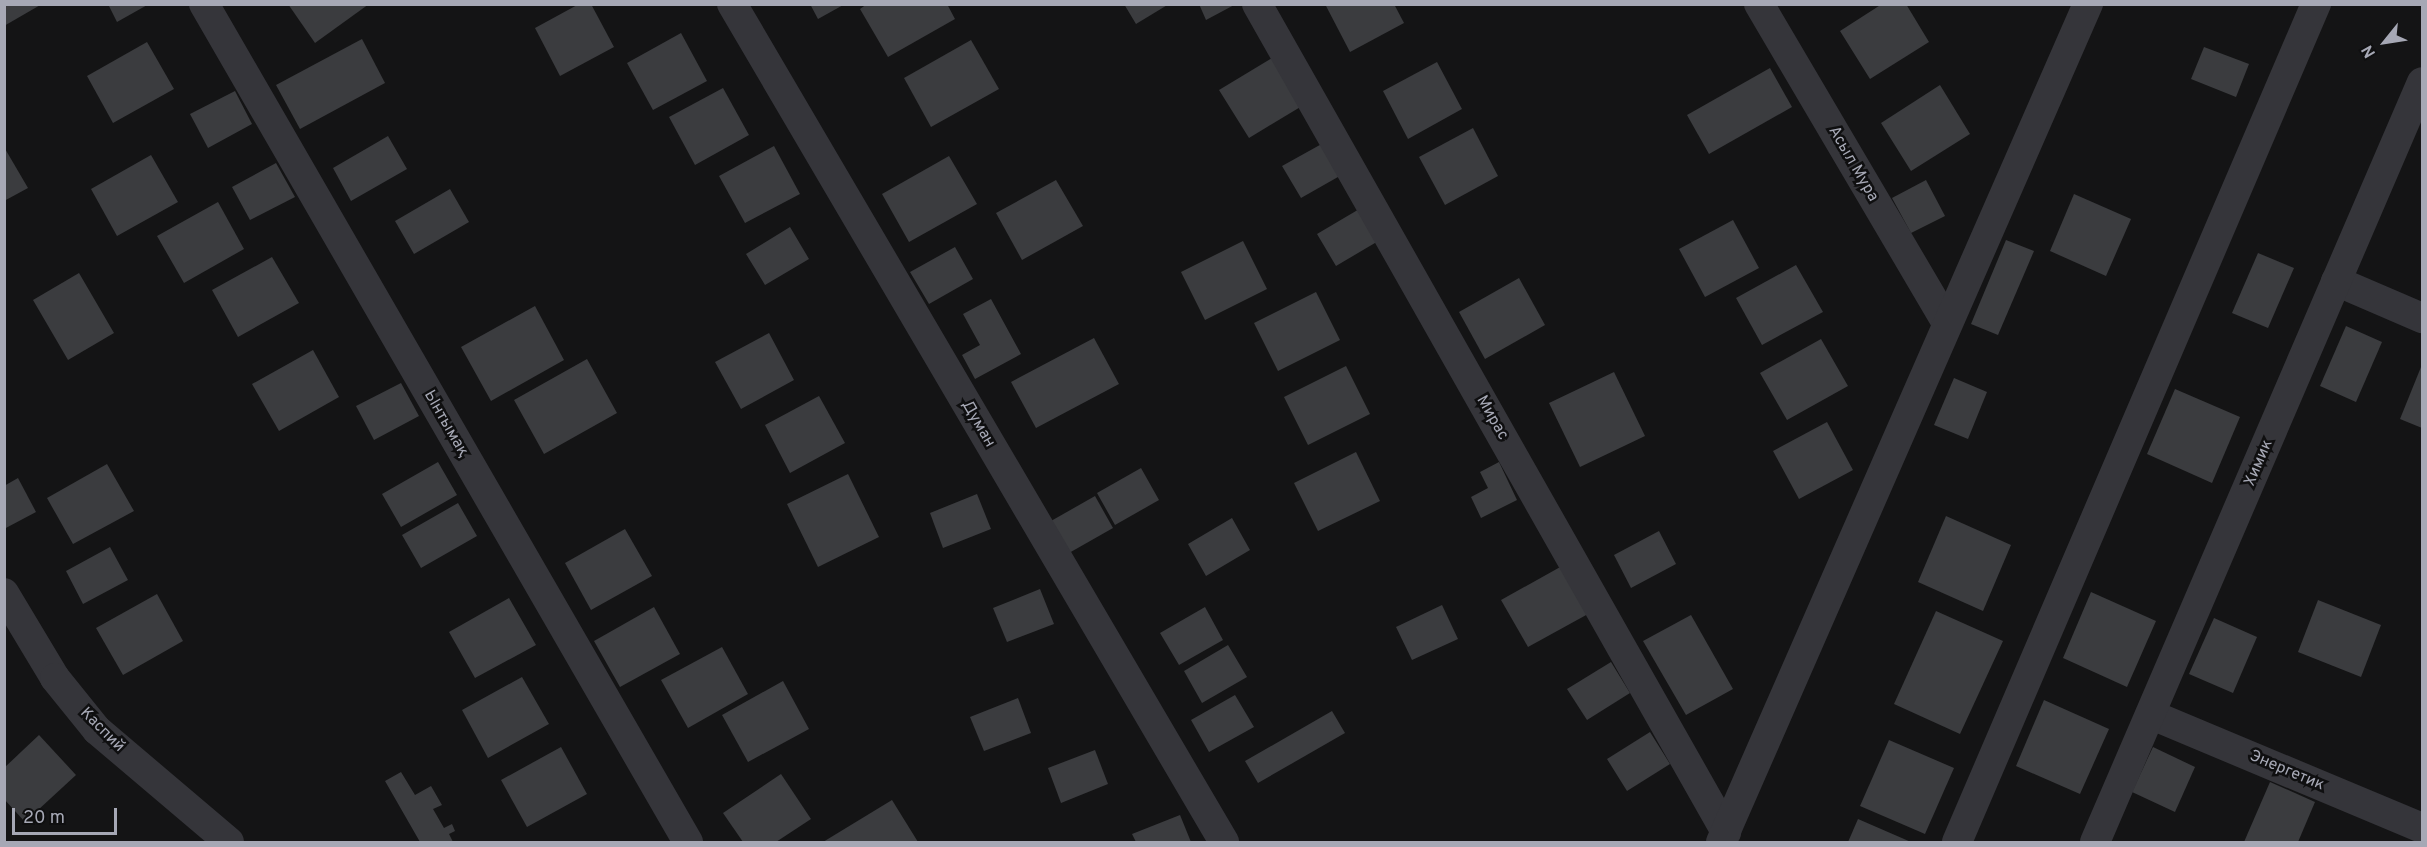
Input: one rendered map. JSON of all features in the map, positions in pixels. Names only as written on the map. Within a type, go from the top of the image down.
[{"type":"street","name":"Ынтымақ","points":[[204,4],[688,843]]},
{"type":"street","name":"Думан","points":[[732,4],[1224,843]]},
{"type":"street","name":"Мирас","points":[[1257,4],[1724,837]]},
{"type":"street","name":"Асыл Мура","points":[[1759,4],[1947,323]]},
{"type":"street","points":[[1724,837],[2088,4]]},
{"type":"street","points":[[1957,843],[2316,4]]},
{"type":"street","name":"Химик","points":[[2095,843],[2152,715],[2422,82]]},
{"type":"street","points":[[2336,281],[2422,318]]},
{"type":"street","name":"Каспий","points":[[4,593],[55,678],[97,730],[229,843]]},
{"type":"street","name":"Энергетик","points":[[2152,715],[2422,828]]},
{"type":"building","points":[[4,4],[42,4],[4,26]]},
{"type":"building","points":[[108,4],[149,4],[117,22]]},
{"type":"building","points":[[288,4],[369,4],[315,43]]},
{"type":"building","points":[[579,4],[591,4],[614,47],[560,76],[535,28]]},
{"type":"building","points":[[810,4],[845,4],[818,19]]},
{"type":"building","points":[[867,4],[947,4],[955,19],[888,57],[860,9]]},
{"type":"building","points":[[1124,4],[1169,4],[1136,24]]},
{"type":"building","points":[[1199,4],[1236,4],[1206,20]]},
{"type":"building","points":[[1325,4],[1394,4],[1404,23],[1350,52]]},
{"type":"building","points":[[1882,4],[1906,4],[1929,42],[1870,79],[1840,31]]},
{"type":"building","points":[[681,33],[707,81],[653,110],[627,63]]},
{"type":"building","points":[[362,39],[385,83],[300,129],[276,85]]},
{"type":"building","points":[[971,40],[999,89],[931,127],[904,78]]},
{"type":"building","points":[[147,42],[174,89],[113,123],[87,76]]},
{"type":"building","points":[[2204,47],[2249,64],[2236,97],[2191,79]]},
{"type":"building","points":[[1272,58],[1302,106],[1249,138],[1219,90]]},
{"type":"building","points":[[1437,62],[1462,109],[1408,139],[1383,91]]},
{"type":"building","points":[[1770,68],[1792,107],[1709,154],[1687,115]]},
{"type":"building","points":[[1940,85],[1970,134],[1911,171],[1881,123]]},
{"type":"building","points":[[723,88],[749,135],[695,165],[669,117]]},
{"type":"building","points":[[235,91],[252,124],[208,148],[190,114]]},
{"type":"building","points":[[1473,128],[1498,176],[1445,205],[1419,157]]},
{"type":"building","points":[[388,136],[407,169],[351,201],[333,168]]},
{"type":"building","points":[[1327,141],[1345,173],[1301,198],[1282,166]]},
{"type":"building","points":[[774,146],[800,194],[745,223],[719,176]]},
{"type":"building","points":[[4,147],[28,188],[4,201]]},
{"type":"building","points":[[151,155],[178,202],[117,236],[91,189]]},
{"type":"building","points":[[949,156],[977,204],[909,242],[882,194]]},
{"type":"building","points":[[276,163],[295,197],[250,220],[232,187]]},
{"type":"building","points":[[1056,180],[1083,226],[1022,260],[996,213]]},
{"type":"building","points":[[1926,180],[1945,216],[1911,233],[1892,198]]},
{"type":"building","points":[[450,189],[469,222],[414,254],[395,221]]},
{"type":"building","points":[[2074,194],[2131,219],[2106,276],[2050,251]]},
{"type":"building","points":[[218,202],[244,249],[184,283],[157,236]]},
{"type":"building","points":[[1361,208],[1380,240],[1336,266],[1317,234]]},
{"type":"building","points":[[1733,220],[1759,268],[1705,297],[1679,249]]},
{"type":"building","points":[[790,227],[809,259],[765,285],[746,254]]},
{"type":"building","points":[[2006,240],[2034,251],[1998,335],[1971,324]]},
{"type":"building","points":[[1243,241],[1267,289],[1205,320],[1181,272]]},
{"type":"building","points":[[955,247],[973,279],[929,304],[910,272]]},
{"type":"building","points":[[2258,253],[2294,268],[2268,328],[2232,313]]},
{"type":"building","points":[[272,257],[299,303],[238,337],[212,290]]},
{"type":"building","points":[[1796,265],[1823,312],[1762,345],[1736,298]]},
{"type":"building","points":[[79,273],[114,333],[68,360],[33,300]]},
{"type":"building","points":[[1519,278],[1545,325],[1485,359],[1459,312]]},
{"type":"building","points":[[1316,292],[1340,340],[1278,371],[1254,323]]},
{"type":"building","points":[[991,299],[1021,354],[975,379],[962,355],[980,345],[963,314]]},
{"type":"building","points":[[535,306],[564,360],[491,401],[461,347]]},
{"type":"building","points":[[2346,326],[2382,342],[2356,402],[2320,386]]},
{"type":"building","points":[[769,333],[794,380],[741,409],[715,362]]},
{"type":"building","points":[[1094,338],[1119,384],[1036,428],[1011,382]]},
{"type":"building","points":[[1821,339],[1848,386],[1787,420],[1760,373]]},
{"type":"building","points":[[313,350],[339,397],[279,431],[252,384]]},
{"type":"building","points":[[587,359],[617,413],[544,454],[514,400]]},
{"type":"building","points":[[1346,366],[1370,414],[1308,445],[1284,397]]},
{"type":"building","points":[[2422,368],[2422,428],[2400,419]]},
{"type":"building","points":[[1614,372],[1645,436],[1580,467],[1549,403]]},
{"type":"building","points":[[1954,378],[1987,392],[1968,439],[1934,425]]},
{"type":"building","points":[[401,383],[419,416],[374,440],[356,406]]},
{"type":"building","points":[[2175,389],[2240,417],[2212,483],[2147,454]]},
{"type":"building","points":[[819,396],[845,443],[790,473],[765,425]]},
{"type":"building","points":[[1827,422],[1853,470],[1799,499],[1773,451]]},
{"type":"building","points":[[1356,452],[1380,501],[1318,531],[1294,483]]},
{"type":"building","points":[[438,462],[457,495],[401,527],[382,494]]},
{"type":"building","points":[[1499,462],[1517,500],[1481,518],[1471,497],[1488,488],[1480,472]]},
{"type":"building","points":[[107,464],[134,511],[73,544],[47,498]]},
{"type":"building","points":[[1141,468],[1159,500],[1115,525],[1097,493]]},
{"type":"building","points":[[848,474],[879,537],[818,567],[787,504]]},
{"type":"building","points":[[18,478],[36,512],[4,529],[4,486]]},
{"type":"building","points":[[977,494],[991,529],[943,548],[930,513]]},
{"type":"building","points":[[1095,496],[1113,528],[1069,553],[1051,521]]},
{"type":"building","points":[[458,503],[477,536],[421,568],[402,535]]},
{"type":"building","points":[[1946,516],[2011,545],[1983,611],[1918,582]]},
{"type":"building","points":[[1232,518],[1250,550],[1206,576],[1188,544]]},
{"type":"building","points":[[625,529],[652,576],[591,610],[565,563]]},
{"type":"building","points":[[1659,531],[1676,564],[1631,588],[1614,555]]},
{"type":"building","points":[[110,547],[128,580],[83,604],[66,571]]},
{"type":"building","points":[[1562,566],[1588,614],[1528,647],[1501,600]]},
{"type":"building","points":[[1040,589],[1054,624],[1007,642],[993,608]]},
{"type":"building","points":[[2091,592],[2156,621],[2127,687],[2063,658]]},
{"type":"building","points":[[157,594],[183,641],[123,675],[96,628]]},
{"type":"building","points":[[509,598],[536,645],[475,678],[449,632]]},
{"type":"building","points":[[2318,600],[2381,625],[2361,677],[2298,652]]},
{"type":"building","points":[[1442,605],[1458,639],[1412,660],[1396,627]]},
{"type":"building","points":[[654,607],[680,654],[620,687],[594,641]]},
{"type":"building","points":[[1205,607],[1223,640],[1179,665],[1160,633]]},
{"type":"building","points":[[1936,611],[2003,641],[1960,734],[1894,704]]},
{"type":"building","points":[[1691,615],[1733,689],[1686,715],[1643,641]]},
{"type":"building","points":[[2214,618],[2257,637],[2233,693],[2189,674]]},
{"type":"building","points":[[1228,645],[1247,677],[1202,703],[1184,671]]},
{"type":"building","points":[[722,647],[748,694],[688,728],[661,680]]},
{"type":"building","points":[[1611,662],[1630,693],[1587,720],[1567,689]]},
{"type":"building","points":[[522,677],[549,724],[488,758],[462,710]]},
{"type":"building","points":[[783,681],[809,729],[748,762],[722,715]]},
{"type":"building","points":[[1235,695],[1254,727],[1209,752],[1191,720]]},
{"type":"building","points":[[1018,698],[1031,733],[984,751],[970,717]]},
{"type":"building","points":[[2044,700],[2109,729],[2080,794],[2016,766]]},
{"type":"building","points":[[1332,711],[1345,733],[1258,783],[1245,761]]},
{"type":"building","points":[[1650,732],[1670,764],[1627,791],[1607,759]]},
{"type":"building","points":[[39,735],[76,775],[25,822],[4,799],[4,768]]},
{"type":"building","points":[[1889,740],[1954,768],[1925,834],[1860,806]]},
{"type":"building","points":[[561,747],[587,794],[527,827],[501,780]]},
{"type":"building","points":[[2153,747],[2195,767],[2175,812],[2132,792]]},
{"type":"building","points":[[1095,750],[1108,784],[1061,803],[1048,768]]},
{"type":"building","points":[[401,772],[415,795],[431,786],[442,805],[433,809],[444,828],[452,824],[455,831],[449,834],[453,842],[420,842],[385,781]]},
{"type":"building","points":[[781,774],[811,819],[776,842],[743,842],[723,813]]},
{"type":"building","points":[[2270,782],[2315,802],[2298,842],[2244,842]]},
{"type":"building","points":[[892,800],[918,842],[823,842]]},
{"type":"building","points":[[1180,815],[1191,842],[1136,842],[1132,834]]},
{"type":"building","points":[[1858,819],[1911,842],[1848,842]]}]
